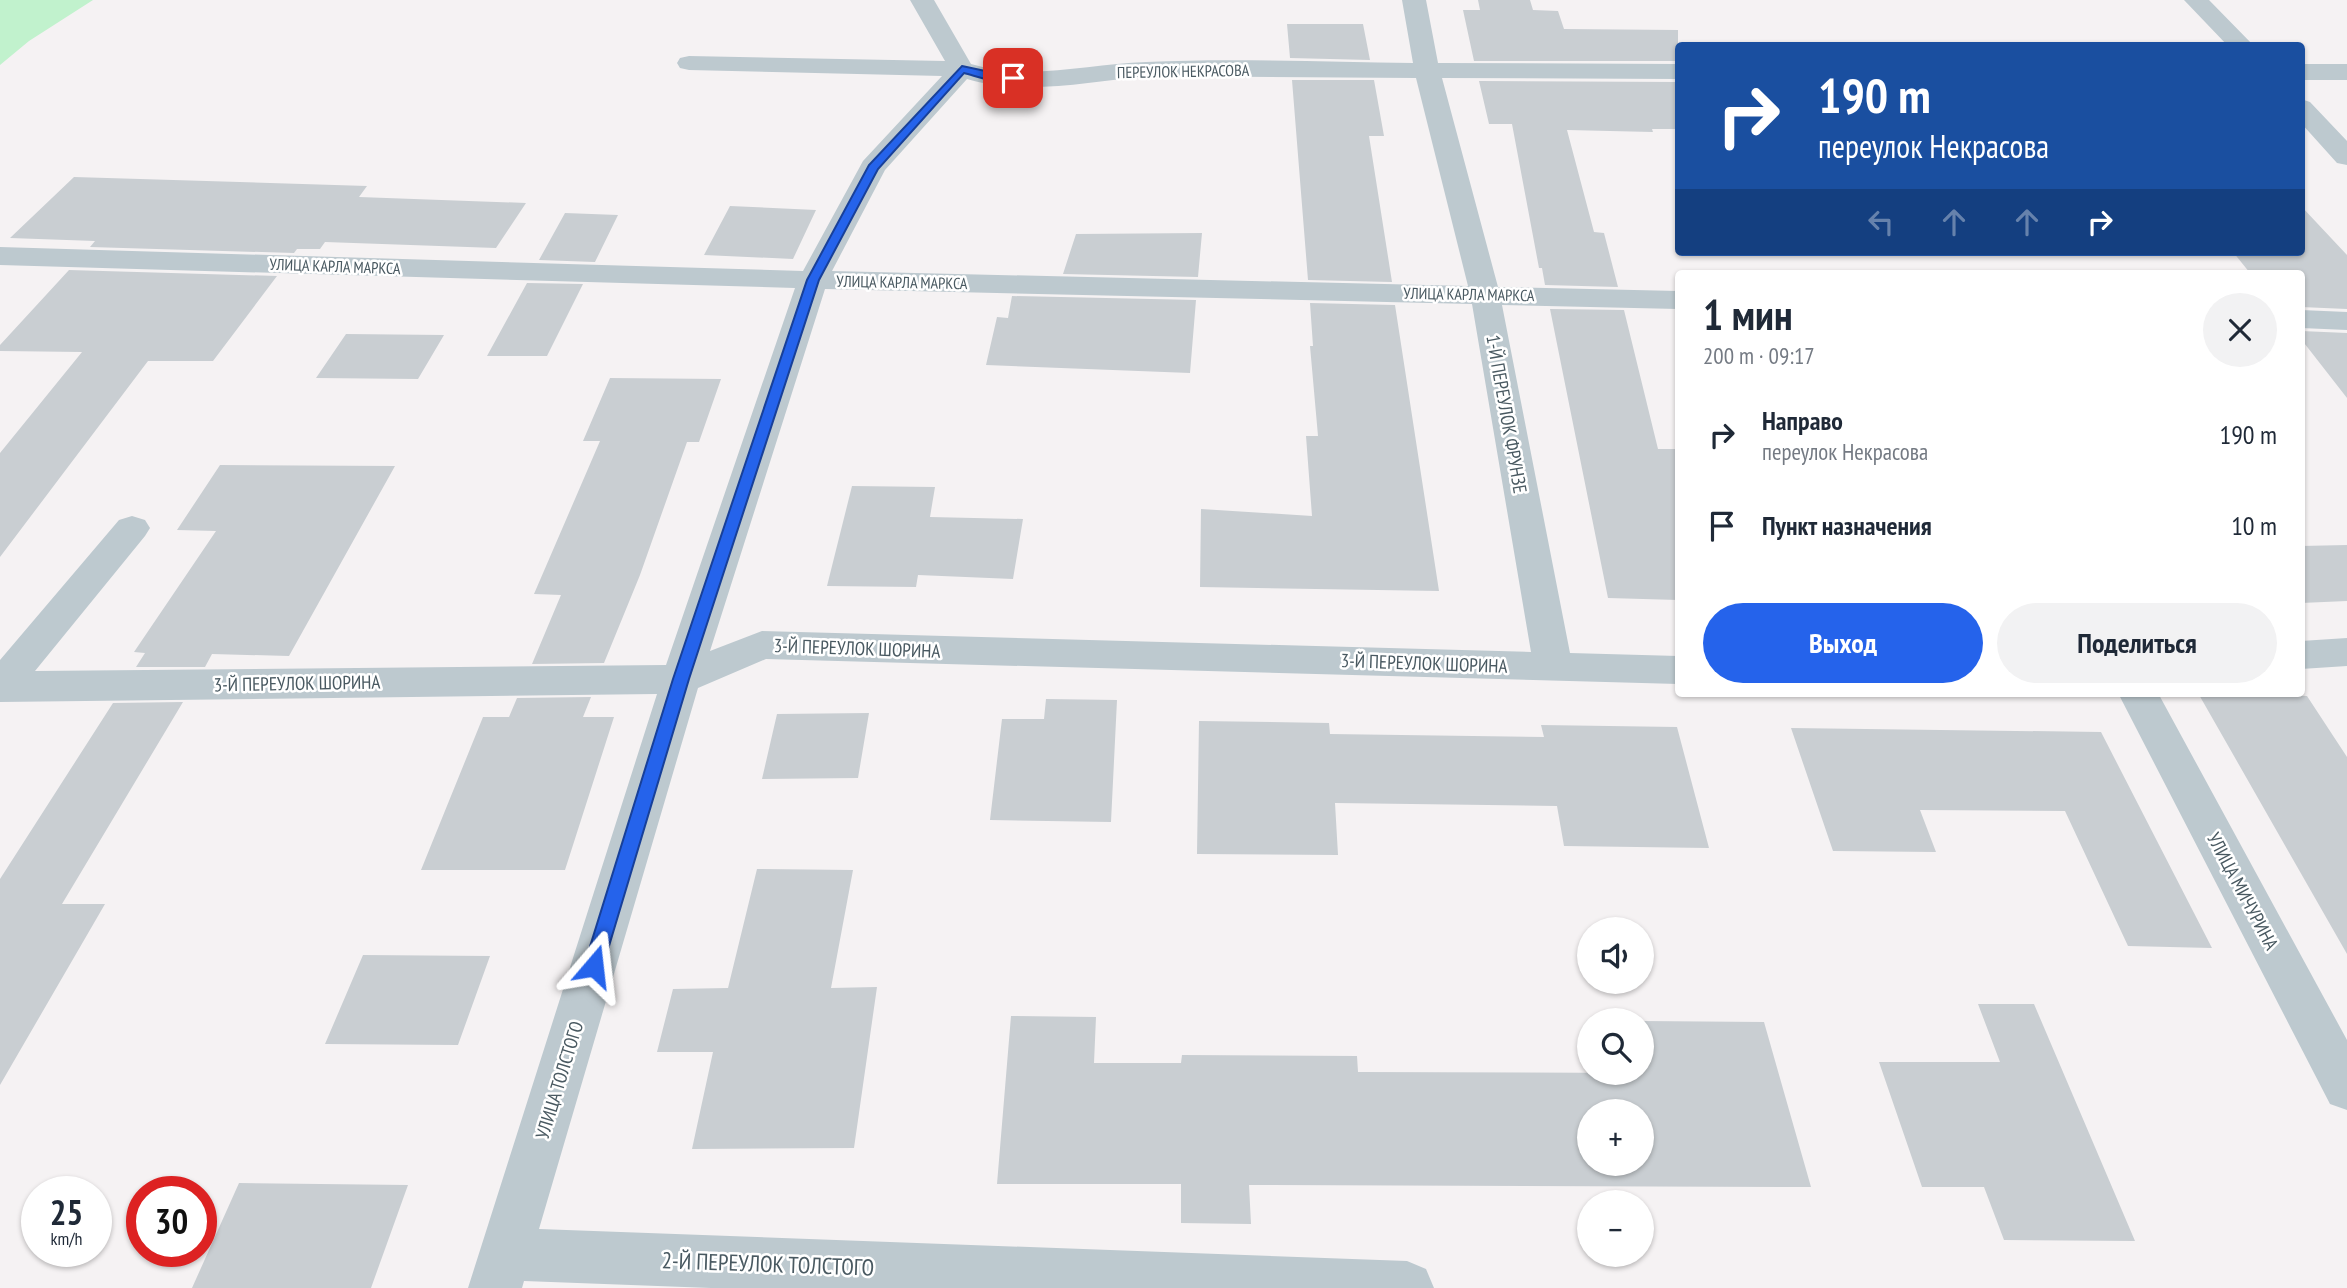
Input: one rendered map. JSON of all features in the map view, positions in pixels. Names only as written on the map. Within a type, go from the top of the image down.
[{"type":"street","points":[[922,0],[962,69]]},
{"type":"street","name":"1-Й ПЕРЕУЛОК ФРУНЗЕ","points":[[1414,0],[1427,71],[1485,294],[1553,666]]},
{"type":"street","points":[[2196,0],[2238,42]]},
{"type":"street","name":"ПЕРЕУЛОК НЕКРАСОВА","points":[[689,63],[962,69],[988,77],[1038,79],[1146,69],[1675,71]]},
{"type":"street","name":"УЛИЦА ТОЛСТОГО","points":[[501,1271],[681,679],[813,280],[873,167],[962,69]]},
{"type":"street","points":[[2305,72],[2347,72]]},
{"type":"street","points":[[2305,111],[2347,157]]},
{"type":"street","name":"УЛИЦА КАРЛА МАРКСА","points":[[0,256],[813,280],[1675,300]]},
{"type":"street","points":[[2305,319],[2347,321]]},
{"type":"street","points":[[0,686],[132,528]]},
{"type":"street","name":"3-Й ПЕРЕУЛОК ШОРИНА","points":[[0,686],[681,679],[762,645],[1675,670]]},
{"type":"street","points":[[2305,655],[2347,652]]},
{"type":"street","name":"УЛИЦА МИЧУРИНА","points":[[2140,697],[2347,1088]]},
{"type":"street","name":"2-Й ПЕРЕУЛОК ТОЛСТОГО","points":[[501,1271],[1407,1288]]},
{"type":"green space","points":[[0,0],[93,0],[29,41],[0,65]]},
{"type":"building","points":[[1478,0],[1530,0],[1533,10],[1558,11],[1564,29],[1678,30],[1675,61],[1474,61],[1463,10],[1480,10]]},
{"type":"building","points":[[1287,24],[1363,24],[1370,60],[1290,58]]},
{"type":"building","points":[[1292,80],[1374,80],[1384,136],[1369,136],[1392,282],[1308,280]]},
{"type":"building","points":[[1479,81],[1675,82],[1675,129],[1652,129],[1653,132],[1567,130],[1594,232],[1604,233],[1618,287],[1545,285],[1542,268],[1539,268],[1512,124],[1489,124]]},
{"type":"building","points":[[74,177],[367,186],[359,197],[526,203],[496,248],[325,242],[320,249],[297,249],[294,253],[90,247],[95,241],[10,238]]},
{"type":"building","points":[[730,206],[816,210],[793,259],[704,255]]},
{"type":"building","points":[[2305,210],[2347,255],[2347,309],[2305,307],[2305,270],[2248,270],[2236,256],[2305,256]]},
{"type":"building","points":[[565,213],[618,215],[595,262],[539,260]]},
{"type":"building","points":[[1202,233],[1198,277],[1063,274],[1076,234]]},
{"type":"building","points":[[69,270],[277,276],[213,361],[148,361],[0,557],[0,453],[82,352],[0,351],[0,345]]},
{"type":"building","points":[[527,283],[583,284],[547,356],[487,356]]},
{"type":"building","points":[[1012,296],[1196,300],[1190,373],[986,365],[997,317],[1008,318]]},
{"type":"building","points":[[1310,303],[1395,305],[1439,591],[1200,587],[1201,509],[1312,516],[1306,436],[1318,436],[1310,346],[1313,346]]},
{"type":"building","points":[[1550,309],[1624,310],[1658,449],[1675,449],[1675,600],[1608,598]]},
{"type":"building","points":[[2305,331],[2347,333],[2347,398],[2305,344]]},
{"type":"building","points":[[346,334],[444,335],[418,379],[316,378]]},
{"type":"building","points":[[610,378],[721,379],[699,442],[687,442],[640,575],[604,663],[532,664],[561,595],[534,594],[600,441],[583,441]]},
{"type":"building","points":[[220,465],[395,466],[289,656],[212,654],[205,667],[136,667],[145,653],[134,652],[216,531],[177,530]]},
{"type":"building","points":[[852,486],[935,487],[930,517],[1023,519],[1013,579],[918,575],[916,587],[827,586]]},
{"type":"building","points":[[2347,545],[2347,601],[2305,603],[2305,546]]},
{"type":"building","points":[[2307,696],[2347,757],[2347,954],[2200,697]]},
{"type":"building","points":[[591,697],[583,717],[614,717],[565,870],[421,870],[483,717],[509,717],[517,698]]},
{"type":"building","points":[[1046,699],[1117,700],[1111,822],[990,820],[1002,719],[1044,719]]},
{"type":"building","points":[[183,702],[62,904],[105,904],[0,1085],[0,879],[113,703]]},
{"type":"building","points":[[869,713],[858,778],[762,779],[777,714]]},
{"type":"building","points":[[1199,721],[1329,723],[1330,734],[1544,737],[1541,725],[1677,727],[1709,848],[1564,846],[1557,806],[1335,803],[1338,855],[1197,854]]},
{"type":"building","points":[[1791,728],[2101,732],[2212,948],[2128,946],[2065,811],[1920,810],[1936,852],[1833,851]]},
{"type":"building","points":[[757,869],[853,870],[831,988],[877,987],[854,1148],[692,1149],[713,1052],[657,1052],[673,989],[728,988]]},
{"type":"building","points":[[363,955],[490,956],[458,1045],[325,1044]]},
{"type":"building","points":[[1978,1004],[2034,1004],[2135,1241],[2004,1240],[1984,1187],[1922,1187],[1879,1062],[2000,1062]]},
{"type":"building","points":[[1011,1016],[1096,1017],[1094,1063],[1181,1063],[1182,1055],[1357,1056],[1358,1072],[1577,1073],[1577,1085],[1654,1085],[1654,1021],[1764,1022],[1811,1187],[1249,1185],[1251,1224],[1181,1223],[1181,1184],[997,1184]]},
{"type":"building","points":[[239,1183],[408,1185],[371,1288],[192,1288],[201,1267],[217,1267],[217,1232]]},
{"type":"route","points":[[594,966],[681,679],[813,280],[873,167],[962,69],[988,77],[1013,78]]}]
